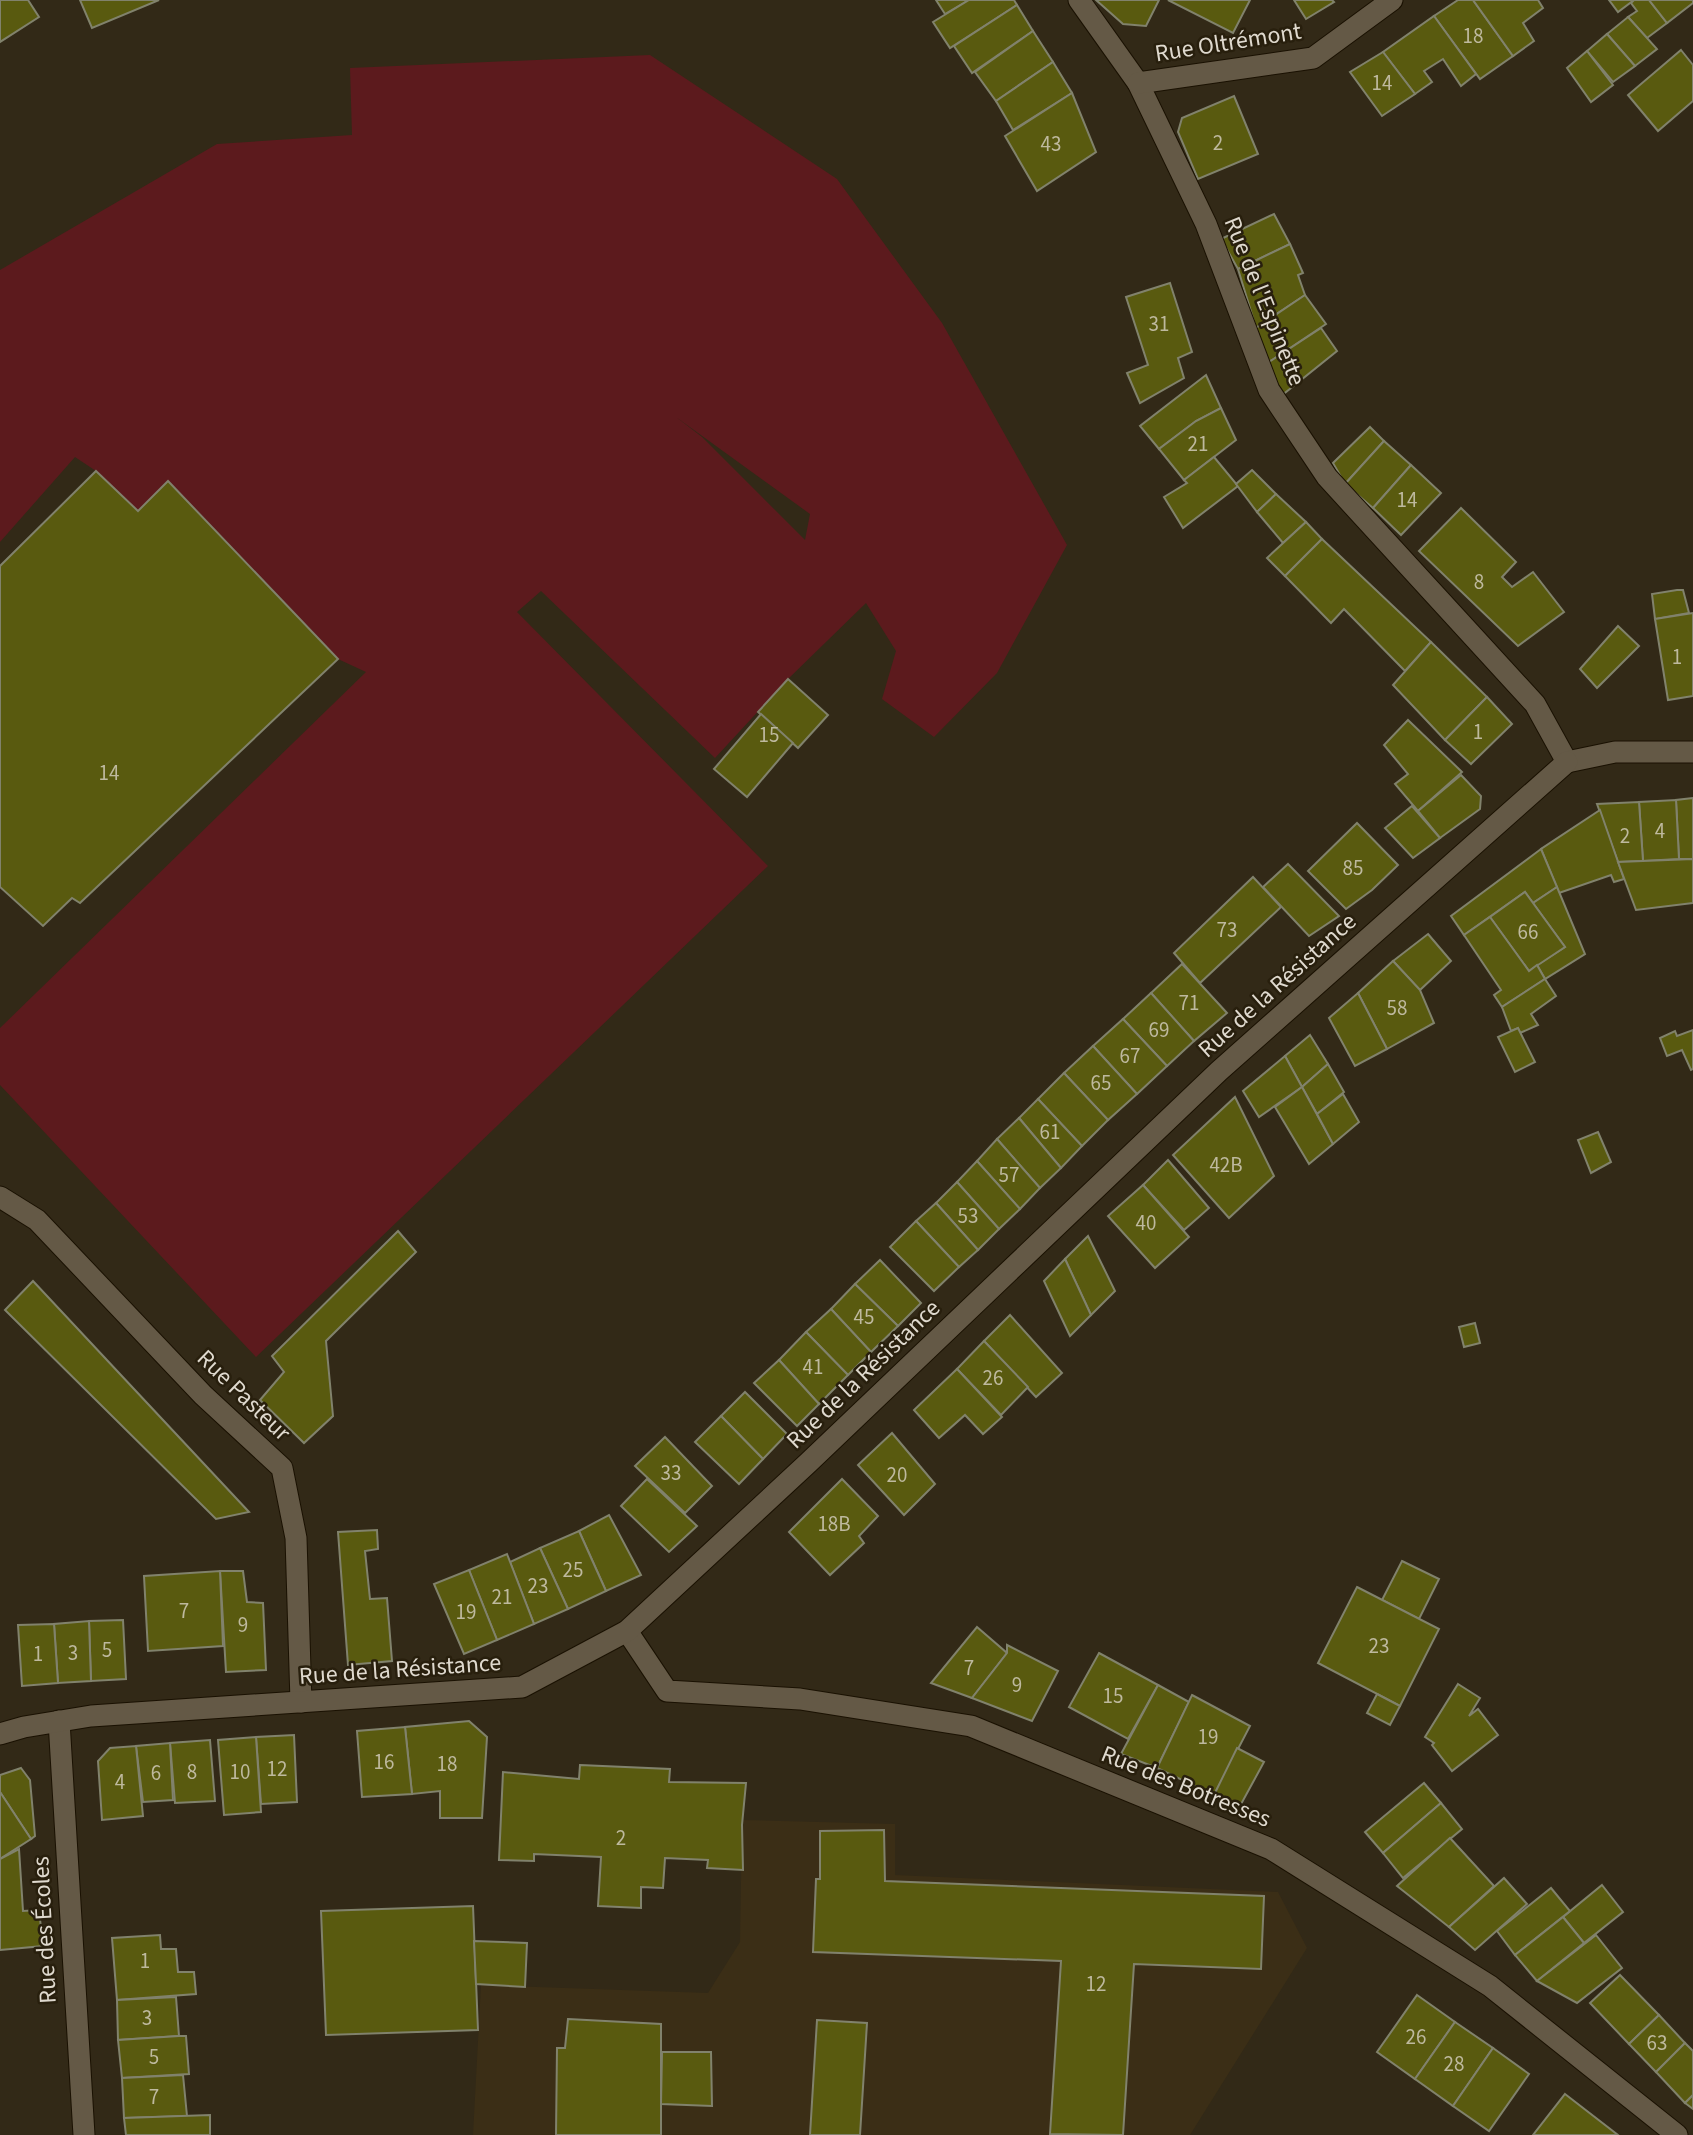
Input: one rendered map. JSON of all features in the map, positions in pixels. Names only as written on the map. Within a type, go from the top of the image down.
[{"type":"street","name":"Rue de l'Espinette","points":[[1079,0],[1138,83],[1206,225],[1269,390],[1327,477],[1535,704],[1567,762]]},
{"type":"street","name":"Rue Oltrémont","points":[[1138,83],[1313,58],[1392,0]]},
{"type":"street","points":[[1567,762],[1615,752],[1693,752]]},
{"type":"street","name":"Rue de la Résistance","points":[[0,1734],[59,1721],[522,1687],[626,1630],[818,1453],[1219,1072],[1567,762]]},
{"type":"street","name":"Rue Pasteur","points":[[0,1197],[37,1220],[203,1395],[282,1468],[296,1538],[301,1702]]},
{"type":"street","name":"Rue des Botresses","points":[[626,1630],[667,1691],[800,1699],[971,1726],[1271,1849],[1490,1986],[1677,2135]]},
{"type":"street","name":"Rue des Écoles","points":[[59,1721],[84,2135]]},
{"type":"shaded area","points":[[650,55],[837,179],[942,323],[1067,545],[997,673],[934,737],[882,699],[896,651],[866,603],[788,679],[715,758],[541,591],[517,612],[768,866],[256,1357],[0,1085],[0,1028],[366,672],[338,659],[168,481],[138,511],[96,471],[75,457],[0,542],[0,270],[217,144],[352,135],[350,68]],"holes":[[[676,417],[810,514],[805,540],[702,437]]]},
{"type":"shaded area","points":[[742,1820],[895,1824],[895,1875],[1278,1892],[1307,1948],[1190,2135],[473,2135],[481,1985],[708,1993],[740,1942]]},
{"type":"building","points":[[0,0],[28,0],[39,17],[0,42]]},
{"type":"building","points":[[80,0],[159,0],[92,28]]},
{"type":"building","points":[[936,0],[969,0],[945,14]]},
{"type":"building","points":[[969,0],[1014,0],[1017,5],[950,48],[933,22]]},
{"type":"building","points":[[1096,0],[1159,0],[1146,26],[1123,24]]},
{"type":"building","points":[[1168,0],[1250,0],[1233,33]]},
{"type":"building","points":[[1294,0],[1332,0],[1334,2],[1306,19]]},
{"type":"building","points":[[1458,0],[1473,0],[1513,56],[1480,79],[1434,16]]},
{"type":"building","points":[[1473,0],[1538,0],[1543,8],[1523,23],[1534,41],[1513,56]]},
{"type":"building","points":[[1609,0],[1634,0],[1618,12]]},
{"type":"building","points":[[1634,0],[1649,0],[1667,23],[1647,38],[1628,17],[1637,11],[1631,3]]},
{"type":"building","points":[[1649,0],[1693,0],[1693,3],[1667,23]]},
{"type":"building","points":[[1017,5],[1033,31],[972,73],[954,46]]},
{"type":"building","points":[[1434,16],[1476,74],[1461,86],[1443,59],[1424,71],[1432,82],[1415,94],[1383,52]]},
{"type":"building","points":[[1628,17],[1657,49],[1635,66],[1607,34]]},
{"type":"building","points":[[1033,31],[1053,62],[996,101],[975,72]]},
{"type":"building","points":[[1607,34],[1635,66],[1613,82],[1587,51]]},
{"type":"building","points":[[1681,50],[1693,65],[1693,101],[1658,131],[1628,95]]},
{"type":"building","points":[[1587,51],[1613,85],[1591,102],[1567,68]]},
{"type":"building","points":[[1383,52],[1415,94],[1382,116],[1350,72]]},
{"type":"building","points":[[1053,62],[1072,93],[1013,130],[996,101]]},
{"type":"building","points":[[1072,93],[1096,152],[1037,191],[1005,136]]},
{"type":"building","points":[[1234,96],[1258,154],[1198,179],[1178,132],[1182,118]]},
{"type":"building","points":[[1274,214],[1290,244],[1238,269],[1221,239]]},
{"type":"building","points":[[1290,244],[1303,273],[1298,275],[1305,295],[1256,328],[1238,269]]},
{"type":"building","points":[[1170,283],[1192,352],[1178,358],[1184,378],[1140,403],[1127,373],[1148,365],[1126,297]]},
{"type":"building","points":[[1305,295],[1326,324],[1269,362],[1256,328]]},
{"type":"building","points":[[1321,328],[1337,351],[1281,396],[1269,362]]},
{"type":"building","points":[[1206,375],[1221,408],[1196,421],[1159,449],[1140,426]]},
{"type":"building","points":[[1221,408],[1236,440],[1184,480],[1159,449],[1196,421]]},
{"type":"building","points":[[1370,427],[1384,441],[1345,484],[1333,463]]},
{"type":"building","points":[[1384,441],[1411,465],[1373,508],[1345,484]]},
{"type":"building","points":[[1214,457],[1238,486],[1183,528],[1164,497],[1187,483],[1184,480]]},
{"type":"building","points":[[1411,465],[1441,493],[1401,535],[1373,508]]},
{"type":"building","points":[[1252,470],[1276,494],[1257,512],[1236,484]]},
{"type":"building","points":[[96,471],[138,511],[168,481],[338,659],[80,903],[72,898],[43,926],[0,887],[0,566]]},
{"type":"building","points":[[1276,494],[1306,522],[1283,543],[1257,512]]},
{"type":"building","points":[[1461,508],[1516,562],[1502,577],[1512,587],[1533,572],[1564,612],[1518,646],[1419,551]]},
{"type":"building","points":[[1306,522],[1322,539],[1285,576],[1267,558]]},
{"type":"building","points":[[1322,539],[1431,642],[1405,671],[1344,609],[1331,623],[1285,576]]},
{"type":"building","points":[[1683,590],[1689,613],[1655,619],[1652,594]]},
{"type":"building","points":[[1693,613],[1693,696],[1668,700],[1655,619]]},
{"type":"building","points":[[1618,626],[1639,646],[1597,688],[1580,669]]},
{"type":"building","points":[[1431,642],[1487,697],[1445,740],[1393,685]]},
{"type":"building","points":[[788,679],[828,715],[798,748],[758,712]]},
{"type":"building","points":[[1487,697],[1512,724],[1471,764],[1445,740]]},
{"type":"building","points":[[761,714],[793,743],[747,797],[714,769]]},
{"type":"building","points":[[1408,720],[1462,772],[1418,811],[1395,784],[1408,774],[1384,745]]},
{"type":"building","points":[[1461,775],[1481,796],[1480,809],[1440,838],[1418,811]]},
{"type":"building","points":[[1693,798],[1693,859],[1679,859],[1676,800]]},
{"type":"building","points":[[1676,800],[1679,859],[1643,861],[1639,802]]},
{"type":"building","points":[[1639,802],[1643,861],[1618,862],[1597,804]]},
{"type":"building","points":[[1412,806],[1440,838],[1413,858],[1385,828]]},
{"type":"building","points":[[1600,810],[1624,879],[1614,882],[1611,875],[1559,893],[1541,849]]},
{"type":"building","points":[[1357,823],[1398,865],[1372,890],[1346,909],[1308,871]]},
{"type":"building","points":[[1541,849],[1557,887],[1533,903],[1525,892],[1464,935],[1451,916]]},
{"type":"building","points":[[1693,859],[1693,903],[1636,910],[1618,862]]},
{"type":"building","points":[[1288,864],[1339,916],[1309,936],[1263,887]]},
{"type":"building","points":[[1253,877],[1281,907],[1200,983],[1174,953]]},
{"type":"building","points":[[1557,887],[1585,954],[1545,979],[1537,965],[1565,947],[1533,903]]},
{"type":"building","points":[[1525,892],[1565,947],[1529,971],[1490,917]]},
{"type":"building","points":[[1490,917],[1529,971],[1537,965],[1545,979],[1502,1007],[1494,995],[1501,990],[1464,935]]},
{"type":"building","points":[[1428,934],[1451,961],[1420,990],[1393,961]]},
{"type":"building","points":[[1393,961],[1420,990],[1434,1023],[1387,1049],[1358,993]]},
{"type":"building","points":[[1182,964],[1227,1013],[1194,1041],[1151,993]]},
{"type":"building","points":[[1545,979],[1556,996],[1531,1014],[1538,1025],[1520,1033],[1518,1028],[1511,1031],[1502,1007]]},
{"type":"building","points":[[1151,993],[1194,1041],[1167,1066],[1123,1019]]},
{"type":"building","points":[[1358,993],[1387,1049],[1355,1066],[1329,1018]]},
{"type":"building","points":[[1123,1019],[1167,1066],[1137,1094],[1093,1046]]},
{"type":"building","points":[[1518,1028],[1535,1062],[1515,1072],[1498,1037]]},
{"type":"building","points":[[1693,1030],[1691,1070],[1682,1050],[1667,1056],[1660,1038],[1675,1031],[1677,1036]]},
{"type":"building","points":[[1310,1035],[1328,1064],[1302,1087],[1285,1056]]},
{"type":"building","points":[[1093,1046],[1137,1094],[1108,1120],[1064,1073]]},
{"type":"building","points":[[1285,1056],[1302,1087],[1259,1117],[1243,1091]]},
{"type":"building","points":[[1328,1064],[1344,1092],[1317,1114],[1302,1087]]},
{"type":"building","points":[[1064,1073],[1108,1120],[1082,1146],[1038,1099]]},
{"type":"building","points":[[1302,1087],[1333,1144],[1309,1164],[1275,1107]]},
{"type":"building","points":[[1343,1094],[1359,1122],[1333,1144],[1317,1114]]},
{"type":"building","points":[[1235,1097],[1274,1176],[1229,1218],[1173,1155]]},
{"type":"building","points":[[1038,1099],[1082,1146],[1061,1168],[1019,1118]]},
{"type":"building","points":[[1019,1118],[1061,1168],[1040,1188],[997,1139]]},
{"type":"building","points":[[1598,1132],[1611,1162],[1591,1173],[1578,1140]]},
{"type":"building","points":[[997,1139],[1040,1188],[1020,1209],[977,1161]]},
{"type":"building","points":[[1168,1160],[1209,1208],[1184,1230],[1143,1185]]},
{"type":"building","points":[[977,1161],[1020,1209],[999,1229],[957,1182]]},
{"type":"building","points":[[957,1182],[999,1229],[978,1250],[936,1203]]},
{"type":"building","points":[[1143,1185],[1189,1237],[1155,1268],[1108,1216]]},
{"type":"building","points":[[936,1203],[978,1250],[959,1267],[916,1221]]},
{"type":"building","points":[[916,1221],[959,1267],[934,1291],[890,1247]]},
{"type":"building","points":[[398,1231],[416,1252],[326,1341],[333,1416],[304,1443],[260,1400],[284,1372],[272,1356]]},
{"type":"building","points":[[1088,1236],[1115,1291],[1091,1315],[1065,1259]]},
{"type":"building","points":[[1065,1259],[1091,1315],[1070,1336],[1044,1281]]},
{"type":"building","points":[[880,1260],[921,1303],[898,1326],[855,1284]]},
{"type":"building","points":[[33,1281],[249,1512],[216,1519],[5,1310]]},
{"type":"building","points":[[855,1284],[898,1326],[871,1352],[831,1309]]},
{"type":"building","points":[[831,1309],[871,1352],[848,1375],[806,1332]]},
{"type":"building","points":[[1010,1315],[1062,1373],[1036,1397],[984,1341]]},
{"type":"building","points":[[1475,1323],[1480,1343],[1464,1347],[1459,1327]]},
{"type":"building","points":[[806,1332],[848,1375],[819,1404],[779,1360]]},
{"type":"building","points":[[984,1341],[1028,1387],[1001,1415],[957,1369]]},
{"type":"building","points":[[779,1360],[819,1404],[797,1426],[754,1383]]},
{"type":"building","points":[[957,1369],[1002,1417],[983,1434],[965,1415],[939,1438],[914,1410]]},
{"type":"building","points":[[745,1392],[787,1434],[763,1459],[721,1416]]},
{"type":"building","points":[[721,1416],[763,1459],[739,1484],[695,1442]]},
{"type":"building","points":[[892,1433],[935,1484],[904,1515],[858,1465]]},
{"type":"building","points":[[665,1437],[712,1486],[685,1513],[635,1466]]},
{"type":"building","points":[[647,1479],[697,1526],[669,1552],[621,1506]]},
{"type":"building","points":[[842,1479],[878,1516],[859,1536],[864,1543],[830,1575],[789,1532]]},
{"type":"building","points":[[609,1515],[641,1575],[606,1591],[579,1531]]},
{"type":"building","points":[[377,1530],[378,1549],[365,1551],[370,1599],[387,1598],[392,1661],[348,1665],[338,1532]]},
{"type":"building","points":[[579,1531],[606,1591],[568,1609],[540,1548]]},
{"type":"building","points":[[540,1548],[568,1609],[534,1624],[510,1562]]},
{"type":"building","points":[[507,1554],[534,1624],[497,1640],[469,1570]]},
{"type":"building","points":[[1402,1561],[1439,1579],[1419,1619],[1382,1600]]},
{"type":"building","points":[[469,1570],[497,1640],[464,1654],[434,1584]]},
{"type":"building","points":[[220,1571],[243,1571],[247,1602],[263,1603],[266,1670],[226,1672]]},
{"type":"building","points":[[220,1571],[223,1646],[148,1651],[144,1576]]},
{"type":"building","points":[[1357,1587],[1439,1629],[1400,1706],[1318,1663]]},
{"type":"building","points":[[123,1620],[126,1679],[91,1681],[89,1621]]},
{"type":"building","points":[[89,1621],[91,1681],[58,1683],[54,1624]]},
{"type":"building","points":[[54,1624],[58,1683],[22,1686],[18,1625]]},
{"type":"building","points":[[977,1627],[1007,1653],[972,1698],[931,1683]]},
{"type":"building","points":[[1007,1645],[1058,1671],[1032,1721],[972,1698],[1007,1653]]},
{"type":"building","points":[[1099,1653],[1158,1685],[1128,1739],[1069,1707]]},
{"type":"building","points":[[1458,1684],[1480,1698],[1469,1716],[1478,1709],[1498,1735],[1452,1771],[1432,1745],[1434,1743],[1425,1737]]},
{"type":"building","points":[[1158,1685],[1189,1702],[1157,1768],[1121,1754]]},
{"type":"building","points":[[1377,1694],[1400,1706],[1390,1725],[1367,1713]]},
{"type":"building","points":[[1192,1695],[1250,1726],[1214,1795],[1157,1768]]},
{"type":"building","points":[[469,1721],[487,1737],[482,1818],[440,1818],[440,1791],[412,1794],[405,1727]]},
{"type":"building","points":[[405,1727],[412,1794],[362,1797],[357,1731]]},
{"type":"building","points":[[294,1735],[297,1802],[261,1804],[256,1737]]},
{"type":"building","points":[[256,1737],[261,1812],[224,1815],[218,1740]]},
{"type":"building","points":[[210,1740],[215,1801],[175,1803],[170,1743]]},
{"type":"building","points":[[170,1743],[173,1800],[143,1802],[136,1746]]},
{"type":"building","points":[[136,1746],[143,1816],[102,1820],[98,1761],[110,1748]]},
{"type":"building","points":[[1237,1748],[1264,1762],[1240,1806],[1214,1795]]},
{"type":"building","points":[[580,1765],[670,1769],[669,1782],[746,1783],[742,1825],[743,1870],[707,1868],[708,1860],[665,1858],[663,1888],[641,1887],[641,1908],[598,1906],[601,1857],[534,1854],[534,1861],[499,1860],[503,1772],[579,1779]]},
{"type":"building","points":[[21,1768],[30,1780],[35,1836],[31,1839],[0,1792],[0,1775]]},
{"type":"building","points":[[1424,1783],[1441,1803],[1383,1853],[1365,1832]]},
{"type":"building","points":[[0,1792],[31,1839],[0,1859]]},
{"type":"building","points":[[1441,1803],[1462,1829],[1403,1878],[1383,1853]]},
{"type":"building","points":[[884,1830],[885,1881],[1264,1896],[1261,1969],[1134,1964],[1123,2135],[1050,2134],[1061,1961],[813,1952],[816,1879],[820,1879],[820,1831]]},
{"type":"building","points":[[1450,1838],[1494,1886],[1449,1927],[1397,1886]]},
{"type":"building","points":[[19,1849],[23,1911],[39,1910],[43,1946],[0,1950],[0,1859]]},
{"type":"building","points":[[1504,1878],[1527,1904],[1475,1950],[1449,1927]]},
{"type":"building","points":[[1602,1885],[1623,1912],[1584,1943],[1563,1917]]},
{"type":"building","points":[[1551,1888],[1570,1911],[1515,1955],[1497,1931]]},
{"type":"building","points":[[473,1906],[478,2030],[326,2035],[321,1911]]},
{"type":"building","points":[[1563,1917],[1584,1943],[1537,1981],[1515,1955]]},
{"type":"building","points":[[160,1935],[161,1949],[176,1949],[178,1972],[194,1972],[196,1994],[117,2000],[112,1938]]},
{"type":"building","points":[[1596,1935],[1622,1968],[1577,2003],[1537,1981]]},
{"type":"building","points":[[474,1941],[527,1943],[525,1987],[476,1984]]},
{"type":"building","points":[[1620,1975],[1659,2015],[1629,2044],[1590,2003]]},
{"type":"building","points":[[1417,1995],[1455,2022],[1415,2079],[1377,2052]]},
{"type":"building","points":[[176,1997],[179,2036],[118,2040],[117,2000]]},
{"type":"building","points":[[1659,2015],[1685,2043],[1656,2072],[1629,2044]]},
{"type":"building","points":[[568,2019],[661,2024],[661,2135],[556,2135],[557,2048],[565,2048]]},
{"type":"building","points":[[817,2020],[867,2023],[860,2135],[810,2135]]},
{"type":"building","points":[[1455,2022],[1493,2048],[1453,2106],[1415,2079]]},
{"type":"building","points":[[186,2036],[189,2074],[122,2078],[118,2040]]},
{"type":"building","points":[[1685,2043],[1693,2051],[1693,2095],[1685,2103],[1656,2072]]},
{"type":"building","points":[[1493,2048],[1529,2074],[1489,2131],[1453,2106]]},
{"type":"building","points":[[662,2052],[711,2052],[712,2106],[661,2104]]},
{"type":"building","points":[[183,2075],[187,2116],[124,2118],[122,2078]]},
{"type":"building","points":[[1565,2094],[1618,2135],[1533,2135]]},
{"type":"building","points":[[1693,2095],[1693,2109],[1685,2103]]},
{"type":"building","points":[[210,2115],[210,2135],[126,2135],[124,2118]]}]
